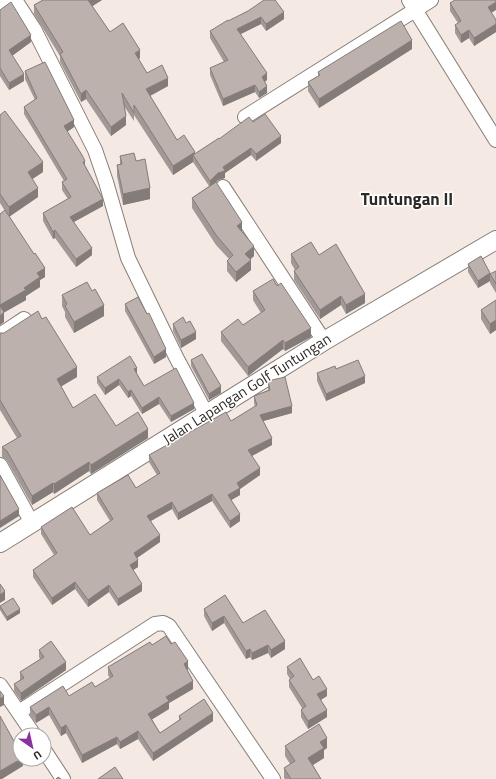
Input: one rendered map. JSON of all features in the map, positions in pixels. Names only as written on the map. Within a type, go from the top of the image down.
[{"type":"street","points":[[0,3],[4,0]]},
{"type":"street","points":[[15,0],[34,29],[95,150],[128,258],[176,357],[207,415]]},
{"type":"street","points":[[245,117],[412,5],[431,0]]},
{"type":"street","points":[[412,5],[496,140]]},
{"type":"street","points":[[224,187],[324,341]]},
{"type":"street","name":"Jalan Lapangan Golf Tuntungan","points":[[0,543],[324,341],[496,240]]},
{"type":"street","points":[[0,335],[24,319]]},
{"type":"street","points":[[0,465],[32,523]]},
{"type":"street","points":[[19,712],[155,624],[163,623],[169,626],[273,779]]},
{"type":"street","points":[[0,685],[29,727]]},
{"type":"street","points":[[52,762],[63,779]]},
{"type":"building","points":[[43,0],[88,0],[110,32],[123,23],[140,50],[135,53],[147,73],[162,65],[168,78],[146,89],[177,140],[184,135],[195,152],[173,166],[134,105],[134,113],[122,93],[126,116],[111,127],[86,90],[81,94],[60,54],[63,52],[34,5]]},
{"type":"building","points":[[264,0],[275,0],[284,12],[266,24],[261,17],[237,29],[267,73],[262,77],[267,86],[259,92],[255,85],[223,99],[210,68],[228,60],[210,31],[228,20],[248,11]]},
{"type":"building","points":[[455,0],[496,0],[496,2],[488,7],[496,20],[496,24],[474,38],[469,30],[461,35],[455,25],[461,21],[450,3]]},
{"type":"building","points":[[11,2],[31,35],[9,50],[24,74],[9,83],[0,68],[0,10]]},
{"type":"building","points":[[401,21],[412,40],[319,99],[308,82],[320,75],[318,72]]},
{"type":"building","points":[[45,62],[74,120],[64,126],[82,155],[85,161],[83,162],[103,199],[70,217],[92,248],[76,259],[55,230],[53,232],[43,213],[71,197],[62,182],[67,179],[24,107],[37,98],[25,71]]},
{"type":"building","points":[[5,111],[43,162],[28,172],[38,188],[9,207],[0,194],[0,115]]},
{"type":"building","points":[[265,114],[281,136],[256,154],[251,148],[223,167],[225,171],[218,173],[210,181],[193,155],[219,139],[249,117],[253,122]]},
{"type":"building","points":[[134,153],[136,161],[145,159],[150,188],[123,194],[117,165],[122,164],[120,156]]},
{"type":"building","points":[[216,182],[242,222],[237,226],[254,246],[245,254],[251,260],[236,272],[227,261],[233,255],[216,235],[192,198]]},
{"type":"building","points":[[5,210],[45,268],[37,273],[40,277],[24,288],[26,290],[0,305],[0,214]]},
{"type":"building","points":[[311,242],[319,255],[336,244],[365,294],[346,305],[341,296],[320,310],[294,271],[299,267],[291,254]]},
{"type":"building","points":[[481,256],[490,273],[478,281],[468,264]]},
{"type":"building","points":[[496,271],[496,284],[490,274]]},
{"type":"building","points":[[273,279],[277,286],[281,283],[311,328],[285,343],[283,340],[248,367],[221,332],[238,319],[243,325],[265,310],[253,291]]},
{"type":"building","points":[[87,282],[92,291],[95,289],[104,305],[74,322],[65,306],[67,304],[62,295]]},
{"type":"building","points":[[138,297],[147,314],[149,313],[166,349],[154,357],[125,304]]},
{"type":"building","points":[[496,300],[496,320],[490,324],[481,310]]},
{"type":"building","points":[[0,306],[4,312],[0,316]]},
{"type":"building","points":[[38,311],[42,319],[46,317],[77,367],[57,379],[73,408],[95,394],[116,426],[138,412],[148,429],[91,465],[89,462],[32,496],[7,451],[2,447],[21,436],[0,400],[0,333],[4,333]]},
{"type":"building","points":[[183,317],[186,323],[190,321],[196,332],[181,340],[173,324]]},
{"type":"building","points":[[202,354],[221,386],[209,394],[191,360]]},
{"type":"building","points":[[130,356],[137,368],[134,369],[144,386],[176,368],[194,403],[171,416],[159,397],[142,408],[131,390],[128,392],[119,379],[105,388],[97,377]]},
{"type":"building","points":[[358,360],[365,376],[326,394],[317,373],[335,366],[336,369]]},
{"type":"building","points":[[285,377],[292,406],[260,415],[272,438],[248,450],[260,468],[237,483],[240,488],[228,495],[240,514],[230,521],[212,494],[178,513],[172,502],[147,516],[160,535],[134,553],[138,560],[130,565],[142,584],[118,599],[109,585],[88,600],[75,582],[52,598],[33,570],[57,553],[41,527],[72,507],[90,535],[113,519],[97,493],[128,475],[136,488],[160,473],[149,455],[226,412],[231,421],[257,405],[254,396],[270,390],[268,381]]},
{"type":"building","points":[[0,475],[19,509],[0,521]]},
{"type":"building","points":[[0,584],[5,591],[0,595]]},
{"type":"building","points":[[225,595],[243,623],[265,610],[285,641],[271,650],[268,645],[252,653],[250,649],[246,651],[224,616],[212,623],[204,609]]},
{"type":"building","points":[[13,598],[20,609],[7,617],[0,606]]},
{"type":"building","points":[[166,636],[171,644],[175,642],[188,661],[184,664],[193,681],[166,697],[169,701],[148,714],[160,733],[181,719],[179,716],[204,699],[213,713],[153,753],[138,731],[120,742],[117,737],[82,755],[66,725],[61,728],[49,707],[36,715],[30,707],[63,686],[69,696],[92,682],[95,687],[113,676],[108,667],[150,642],[152,645]]},
{"type":"building","points":[[51,641],[66,662],[21,693],[14,684],[24,678],[20,672],[44,657],[39,650]]},
{"type":"building","points":[[300,658],[313,680],[319,676],[327,689],[317,694],[327,710],[308,721],[301,710],[306,706],[289,680],[294,676],[287,667]]},
{"type":"building","points":[[0,691],[4,696],[0,699]]},
{"type":"building","points":[[0,716],[12,738],[12,764],[0,771]]},
{"type":"building","points":[[319,724],[327,738],[320,742],[324,748],[308,758],[321,779],[291,779],[284,768],[295,761],[285,746]]},
{"type":"building","points":[[115,767],[123,779],[98,779]]},
{"type":"district","name":"Tuntungan II","points":[[407,199]]}]
